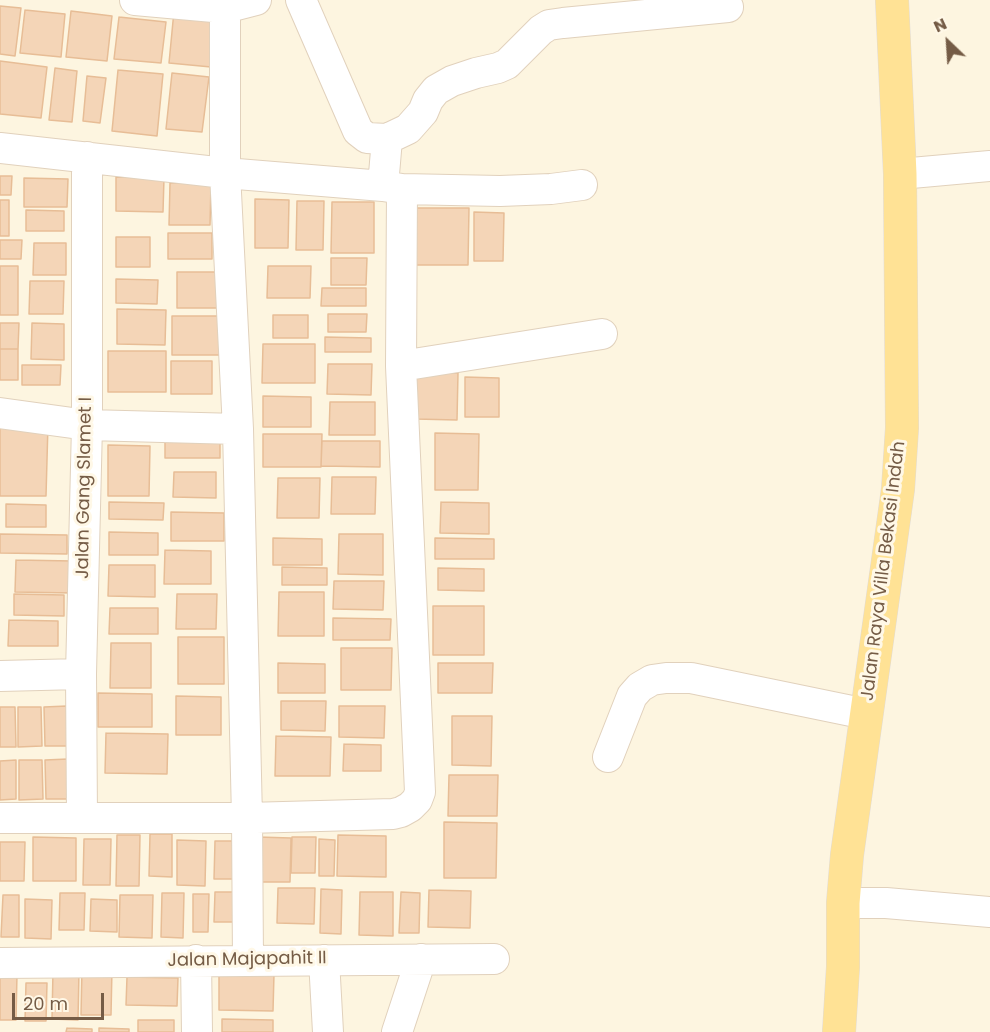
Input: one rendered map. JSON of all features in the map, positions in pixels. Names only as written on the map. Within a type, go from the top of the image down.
[{"type":"main road","name":"Jalan Raya Villa Bekasi Indah","points":[[839,1032],[843,967],[843,903],[847,855],[898,489],[902,428],[900,174],[892,0]]},
{"type":"street","points":[[135,0],[224,4],[256,0]]},
{"type":"street","points":[[301,0],[358,131],[367,138],[387,139],[408,129],[423,112],[428,100],[436,90],[452,81],[507,64],[549,25],[728,8]]},
{"type":"street","points":[[224,4],[225,173],[238,429],[248,960]]},
{"type":"street","points":[[0,818],[247,818],[393,814],[410,807],[417,800],[420,792],[393,188],[387,139]]},
{"type":"street","points":[[0,148],[225,173],[393,188],[500,191],[582,185]]},
{"type":"street","name":"Jalan Gang Slamet I","points":[[82,818],[81,674],[87,425],[87,158]]},
{"type":"street","points":[[900,174],[990,166]]},
{"type":"street","points":[[401,366],[602,334]]},
{"type":"street","points":[[0,413],[87,425],[238,429]]},
{"type":"street","points":[[0,676],[81,674]]},
{"type":"street","points":[[608,757],[632,696],[640,687],[652,680],[691,678],[866,714]]},
{"type":"street","points":[[843,903],[886,903],[990,912]]},
{"type":"street","points":[[397,1032],[421,959]]},
{"type":"street","name":"Jalan Majapahit II","points":[[0,963],[494,959]]},
{"type":"street","points":[[196,960],[197,1032]]},
{"type":"street","points":[[324,960],[327,1032]]},
{"type":"building","points":[[0,6],[21,8],[15,56],[0,54]]},
{"type":"building","points":[[25,10],[65,14],[61,57],[20,53]]},
{"type":"building","points":[[71,11],[112,16],[107,61],[66,57]]},
{"type":"building","points":[[174,11],[217,15],[211,67],[169,63]]},
{"type":"building","points":[[119,17],[166,22],[161,63],[114,59]]},
{"type":"building","points":[[0,61],[47,67],[41,118],[0,114]]},
{"type":"building","points":[[55,68],[77,71],[72,122],[49,120]]},
{"type":"building","points":[[118,70],[163,74],[157,136],[112,131]]},
{"type":"building","points":[[172,73],[209,77],[202,132],[166,129]]},
{"type":"building","points":[[87,76],[106,78],[100,123],[83,121]]},
{"type":"building","points":[[0,176],[12,176],[11,195],[0,195]]},
{"type":"building","points":[[116,177],[164,178],[163,212],[116,211]]},
{"type":"building","points":[[24,178],[68,179],[67,207],[24,207]]},
{"type":"building","points":[[170,183],[211,183],[210,225],[169,225]]},
{"type":"building","points":[[255,199],[289,200],[288,248],[255,248]]},
{"type":"building","points":[[0,200],[9,200],[9,236],[0,236]]},
{"type":"building","points":[[297,201],[324,201],[323,250],[296,250]]},
{"type":"building","points":[[332,202],[374,202],[374,253],[331,253]]},
{"type":"building","points":[[415,208],[469,208],[468,265],[415,265]]},
{"type":"building","points":[[26,210],[64,211],[64,231],[26,231]]},
{"type":"building","points":[[474,212],[504,213],[503,261],[474,261]]},
{"type":"building","points":[[168,233],[212,233],[212,259],[168,259]]},
{"type":"building","points":[[116,237],[150,237],[150,267],[116,267]]},
{"type":"building","points":[[0,240],[22,240],[21,259],[0,259]]},
{"type":"building","points":[[34,243],[66,243],[66,275],[33,275]]},
{"type":"building","points":[[331,258],[367,258],[366,285],[331,285]]},
{"type":"building","points":[[0,266],[18,266],[18,315],[0,315]]},
{"type":"building","points":[[268,266],[311,266],[310,298],[267,298]]},
{"type":"building","points":[[177,272],[220,272],[220,308],[177,308]]},
{"type":"building","points":[[116,279],[158,280],[157,304],[116,303]]},
{"type":"building","points":[[30,281],[64,281],[63,314],[29,314]]},
{"type":"building","points":[[322,288],[366,288],[366,306],[321,306]]},
{"type":"building","points":[[117,309],[166,310],[165,345],[117,344]]},
{"type":"building","points":[[328,314],[367,314],[366,332],[328,332]]},
{"type":"building","points":[[273,315],[308,315],[308,338],[273,338]]},
{"type":"building","points":[[172,316],[222,316],[222,355],[172,355]]},
{"type":"building","points":[[0,323],[19,323],[18,349],[0,349]]},
{"type":"building","points":[[32,323],[64,324],[64,360],[31,359]]},
{"type":"building","points":[[325,337],[371,338],[371,352],[325,352]]},
{"type":"building","points":[[263,344],[315,344],[315,383],[262,383]]},
{"type":"building","points":[[0,349],[18,349],[18,380],[0,380]]},
{"type":"building","points":[[108,351],[166,351],[166,392],[108,392]]},
{"type":"building","points":[[171,361],[212,361],[212,394],[171,394]]},
{"type":"building","points":[[328,364],[372,364],[371,395],[327,394]]},
{"type":"building","points":[[22,365],[61,365],[60,385],[22,385]]},
{"type":"building","points":[[416,372],[458,373],[457,420],[415,419]]},
{"type":"building","points":[[465,377],[499,378],[499,417],[465,417]]},
{"type":"building","points":[[263,396],[311,397],[311,427],[263,427]]},
{"type":"building","points":[[330,402],[375,402],[375,435],[329,435]]},
{"type":"building","points":[[0,423],[48,424],[46,496],[0,496]]},
{"type":"building","points":[[435,433],[479,434],[478,490],[435,490]]},
{"type":"building","points":[[263,434],[322,434],[321,467],[263,467]]},
{"type":"building","points":[[165,440],[220,440],[220,458],[165,458]]},
{"type":"building","points":[[322,441],[380,441],[380,467],[321,466]]},
{"type":"building","points":[[108,445],[150,446],[149,496],[108,496]]},
{"type":"building","points":[[174,472],[216,472],[216,498],[173,497]]},
{"type":"building","points":[[332,477],[376,477],[375,514],[331,514]]},
{"type":"building","points":[[278,478],[320,478],[319,518],[277,518]]},
{"type":"building","points":[[109,502],[164,503],[163,520],[109,519]]},
{"type":"building","points":[[441,502],[489,503],[489,534],[440,533]]},
{"type":"building","points":[[6,504],[46,505],[46,527],[6,527]]},
{"type":"building","points":[[171,512],[224,513],[224,541],[171,541]]},
{"type":"building","points":[[109,532],[158,533],[158,555],[109,555]]},
{"type":"building","points":[[0,534],[67,535],[67,554],[0,553]]},
{"type":"building","points":[[339,534],[383,534],[383,575],[338,574]]},
{"type":"building","points":[[273,538],[322,539],[322,565],[273,565]]},
{"type":"building","points":[[435,538],[494,539],[494,559],[435,559]]},
{"type":"building","points":[[165,550],[211,551],[211,584],[164,584]]},
{"type":"building","points":[[16,560],[73,561],[72,593],[15,592]]},
{"type":"building","points":[[109,565],[155,565],[155,597],[108,596]]},
{"type":"building","points":[[282,567],[327,568],[327,585],[282,585]]},
{"type":"building","points":[[438,568],[484,569],[484,591],[438,590]]},
{"type":"building","points":[[334,581],[384,581],[383,610],[333,609]]},
{"type":"building","points":[[279,592],[324,592],[324,636],[278,636]]},
{"type":"building","points":[[14,594],[64,595],[64,616],[14,615]]},
{"type":"building","points":[[177,594],[217,594],[216,629],[176,629]]},
{"type":"building","points":[[433,606],[484,606],[484,655],[433,655]]},
{"type":"building","points":[[110,608],[158,608],[158,634],[109,634]]},
{"type":"building","points":[[333,618],[391,619],[390,640],[333,640]]},
{"type":"building","points":[[9,620],[58,621],[58,646],[8,646]]},
{"type":"building","points":[[178,637],[224,637],[224,684],[178,684]]},
{"type":"building","points":[[111,643],[151,643],[151,688],[110,688]]},
{"type":"building","points":[[341,648],[392,648],[391,690],[341,690]]},
{"type":"building","points":[[278,663],[325,664],[325,693],[278,693]]},
{"type":"building","points":[[438,663],[493,663],[492,693],[438,693]]},
{"type":"building","points":[[98,693],[152,694],[152,727],[98,727]]},
{"type":"building","points":[[176,696],[221,697],[221,735],[176,735]]},
{"type":"building","points":[[281,701],[326,701],[325,731],[281,730]]},
{"type":"building","points":[[67,706],[68,746],[45,746],[44,707]]},
{"type":"building","points":[[339,706],[385,706],[384,738],[339,737]]},
{"type":"building","points":[[0,707],[15,707],[16,747],[0,747]]},
{"type":"building","points":[[18,707],[41,707],[42,746],[18,747]]},
{"type":"building","points":[[452,716],[492,716],[491,766],[452,765]]},
{"type":"building","points":[[106,733],[168,734],[167,774],[105,773]]},
{"type":"building","points":[[276,736],[331,737],[330,776],[275,776]]},
{"type":"building","points":[[344,744],[381,745],[381,771],[343,771]]},
{"type":"building","points":[[68,759],[69,799],[46,799],[45,760]]},
{"type":"building","points":[[16,760],[16,799],[0,800],[0,761]]},
{"type":"building","points":[[19,760],[42,760],[43,799],[19,800]]},
{"type":"building","points":[[449,775],[498,775],[497,816],[448,816]]},
{"type":"building","points":[[444,822],[497,823],[496,878],[444,878]]},
{"type":"building","points":[[150,834],[172,834],[172,877],[149,876]]},
{"type":"building","points":[[117,835],[140,835],[139,886],[116,886]]},
{"type":"building","points":[[338,835],[386,836],[386,877],[337,876]]},
{"type":"building","points":[[33,837],[76,838],[76,881],[33,881]]},
{"type":"building","points":[[258,837],[291,838],[290,882],[257,882]]},
{"type":"building","points":[[292,837],[316,837],[315,873],[291,873]]},
{"type":"building","points":[[84,839],[111,839],[110,885],[83,885]]},
{"type":"building","points":[[319,839],[335,840],[334,876],[319,876]]},
{"type":"building","points":[[177,840],[206,841],[205,886],[177,885]]},
{"type":"building","points":[[215,841],[239,841],[239,879],[214,879]]},
{"type":"building","points":[[0,842],[25,842],[24,881],[0,881]]},
{"type":"building","points":[[278,888],[315,888],[314,924],[277,923]]},
{"type":"building","points":[[321,889],[342,890],[341,934],[320,933]]},
{"type":"building","points":[[429,890],[471,891],[470,928],[428,927]]},
{"type":"building","points":[[215,892],[241,892],[240,922],[214,922]]},
{"type":"building","points":[[360,892],[393,892],[393,936],[359,935]]},
{"type":"building","points":[[401,892],[420,893],[419,933],[399,933]]},
{"type":"building","points":[[60,893],[85,893],[84,930],[59,930]]},
{"type":"building","points":[[162,893],[184,893],[183,938],[161,937]]},
{"type":"building","points":[[193,894],[209,894],[208,932],[193,932]]},
{"type":"building","points":[[3,895],[19,895],[19,937],[1,937]]},
{"type":"building","points":[[120,895],[153,895],[152,938],[119,937]]},
{"type":"building","points":[[25,899],[52,900],[51,939],[25,938]]},
{"type":"building","points":[[91,899],[117,900],[117,932],[90,931]]},
{"type":"building","points":[[82,968],[112,969],[111,1015],[81,1015]]},
{"type":"building","points":[[53,971],[79,971],[78,1020],[52,1019]]},
{"type":"building","points":[[219,973],[274,974],[273,1011],[219,1010]]},
{"type":"building","points":[[0,974],[17,974],[16,1020],[0,1020]]},
{"type":"building","points":[[127,977],[178,978],[177,1006],[126,1005]]},
{"type":"building","points":[[26,983],[47,983],[46,1021],[25,1021]]},
{"type":"building","points":[[222,1019],[273,1020],[273,1032],[222,1032]]},
{"type":"building","points":[[138,1020],[174,1020],[174,1032],[138,1032]]},
{"type":"building","points":[[67,1028],[92,1029],[92,1032],[66,1032]]},
{"type":"building","points":[[99,1028],[129,1029],[129,1032],[99,1032]]}]
